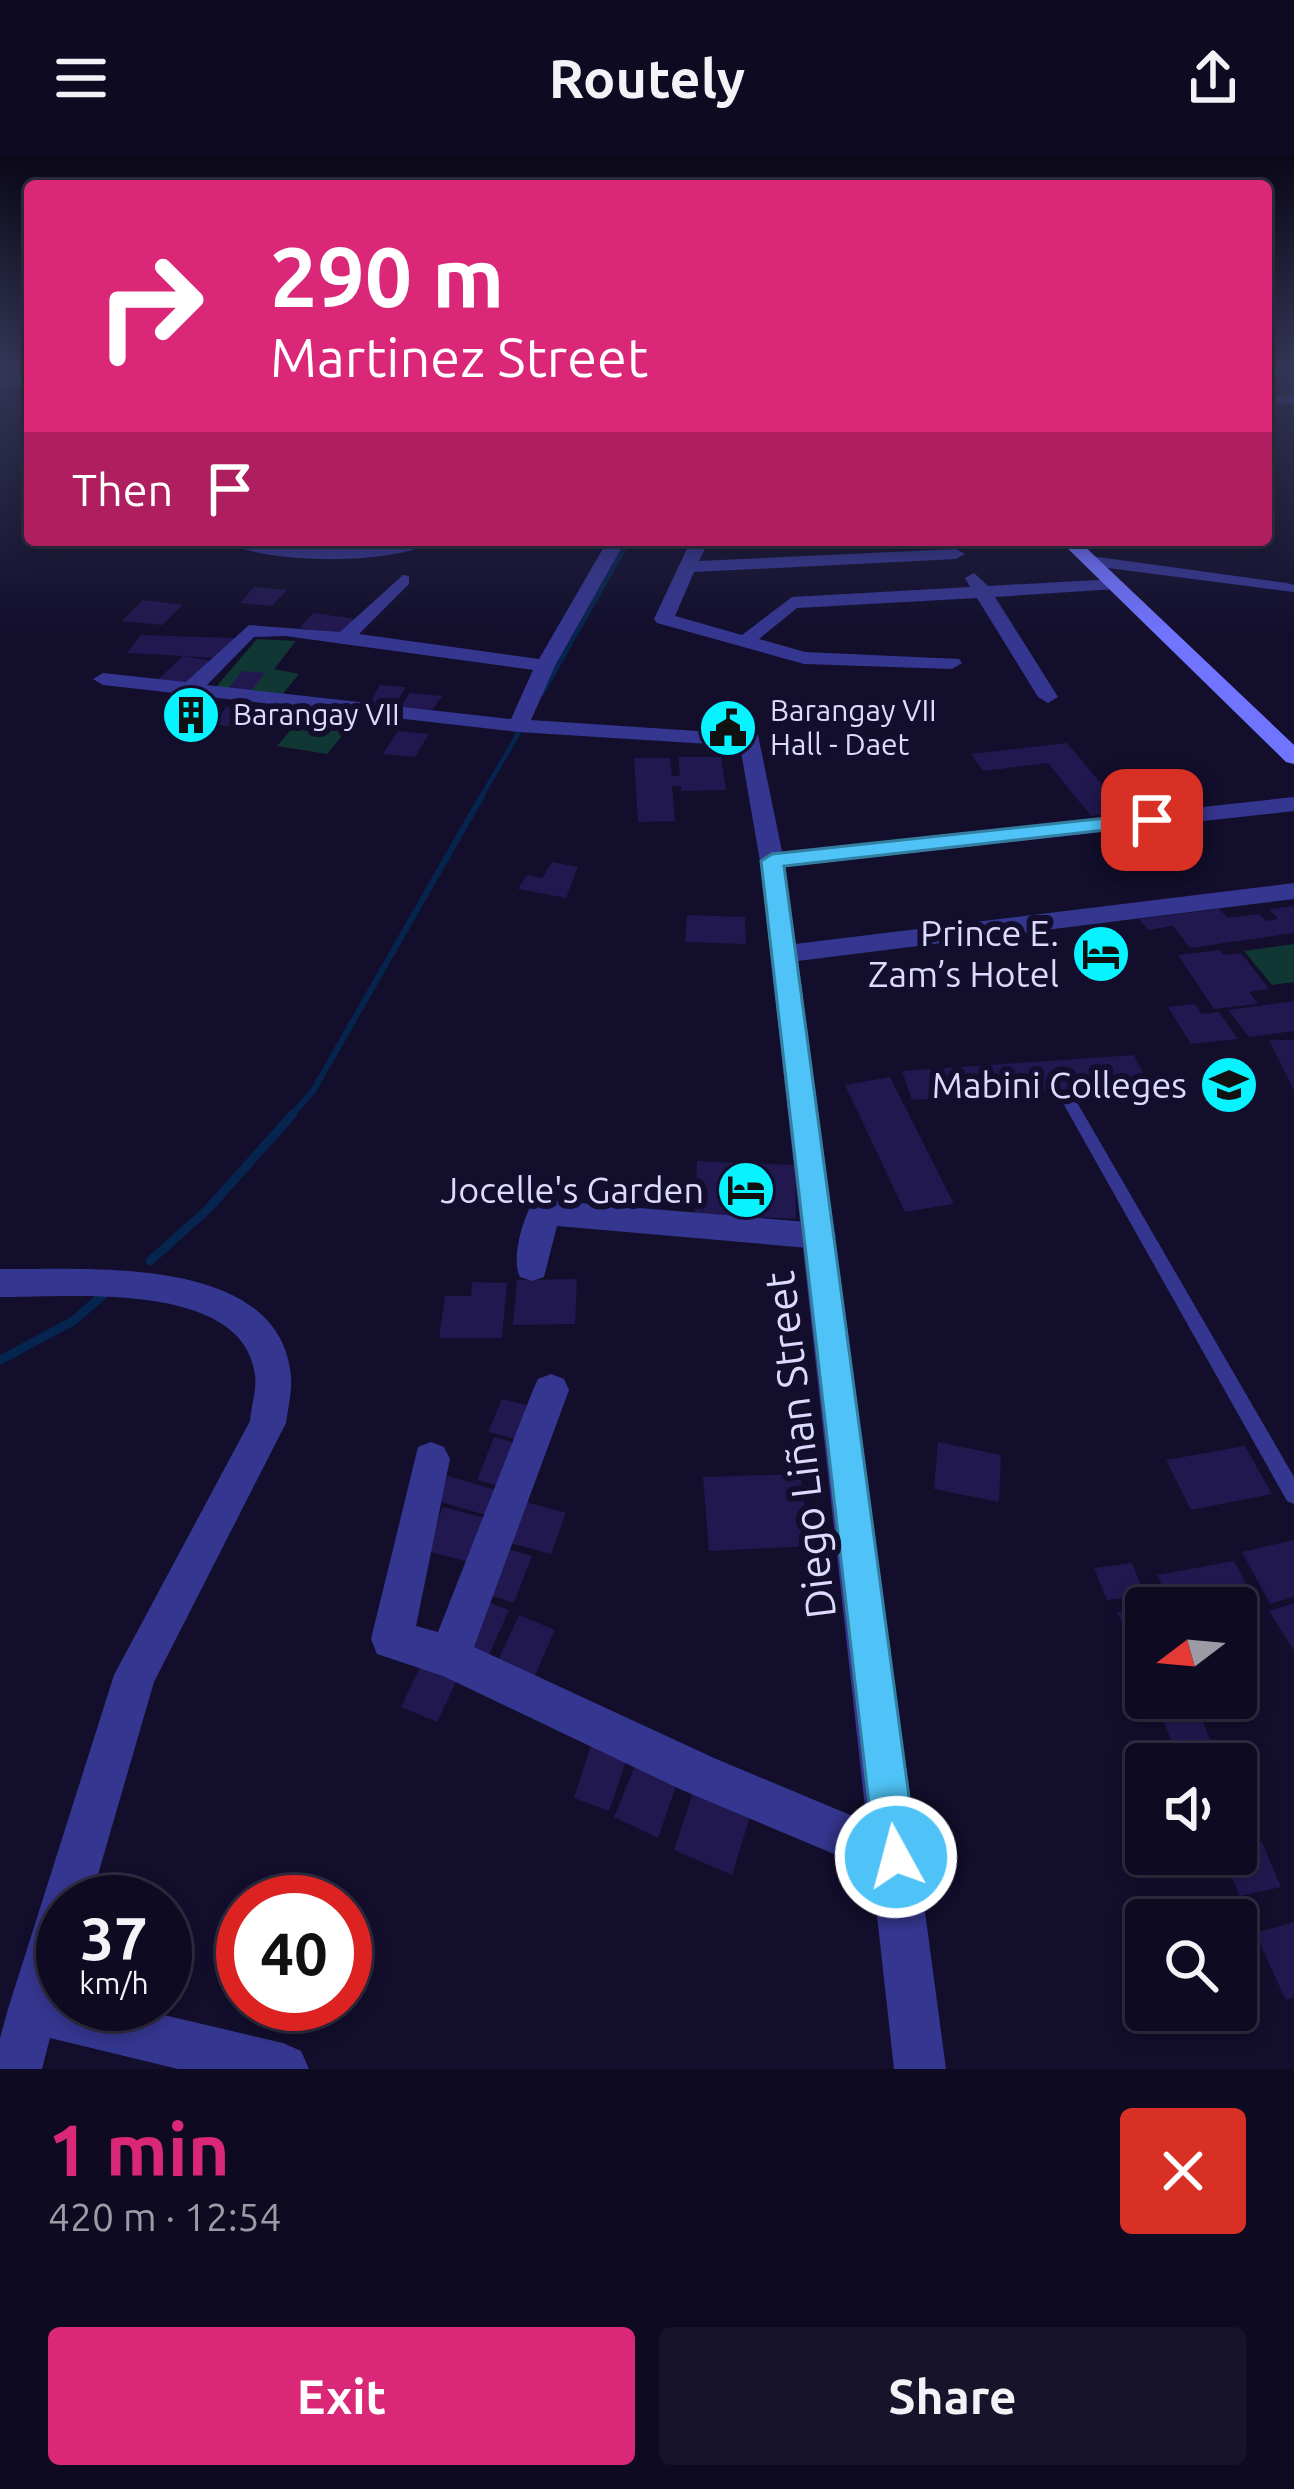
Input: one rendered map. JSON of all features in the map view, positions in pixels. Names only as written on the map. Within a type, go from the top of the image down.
[{"type":"main road","points":[[1074,546],[1294,758]]},
{"type":"street","points":[[253,546],[284,555],[357,555],[400,546]]},
{"type":"street","points":[[103,679],[518,726],[545,666],[614,546]]},
{"type":"street","points":[[697,546],[664,620],[828,661],[952,663]]},
{"type":"street","points":[[687,567],[951,547],[1048,697]]},
{"type":"street","points":[[1090,561],[1287,589]]},
{"type":"street","points":[[345,638],[403,580]]},
{"type":"street","points":[[748,639],[792,603],[1115,584]]},
{"type":"street","points":[[191,689],[248,631],[345,638],[545,666]]},
{"type":"street","name":"Diego Liñan Street","points":[[518,726],[750,740],[786,955],[920,2069]]},
{"type":"street","points":[[772,861],[1294,804]]},
{"type":"street","points":[[786,955],[1294,891]]},
{"type":"street","points":[[532,1268],[543,1212],[820,1236]]},
{"type":"street","points":[[0,1283],[148,1285],[228,1307],[258,1333],[273,1375],[268,1423],[135,1676],[74,1875]]},
{"type":"street","points":[[449,1657],[551,1390]]},
{"type":"street","points":[[431,1460],[392,1639],[449,1657],[698,1774],[896,1857]]},
{"type":"street","points":[[16,2069],[36,1998]]},
{"type":"street","points":[[33,2008],[283,2069]]},
{"type":"lane","points":[[1066,1096],[1294,1495]]},
{"type":"green space","points":[[257,639],[296,641],[274,669],[299,674],[281,696],[215,688]]},
{"type":"green space","points":[[306,712],[355,720],[327,754],[277,746]]},
{"type":"green space","points":[[1294,944],[1294,982],[1272,985],[1244,951]]},
{"type":"building","points":[[254,587],[287,590],[272,606],[240,603]]},
{"type":"building","points":[[143,600],[183,605],[162,625],[122,621]]},
{"type":"building","points":[[313,613],[356,619],[343,634],[300,628]]},
{"type":"building","points":[[141,635],[235,638],[215,658],[127,653]]},
{"type":"building","points":[[183,656],[212,661],[188,684],[156,681]]},
{"type":"building","points":[[242,671],[265,673],[251,691],[228,689]]},
{"type":"building","points":[[380,685],[406,687],[394,706],[368,705]]},
{"type":"building","points":[[410,693],[442,696],[432,710],[400,707]]},
{"type":"building","name":"Barangay VII","points":[[188,703],[214,709],[194,726],[168,721]]},
{"type":"building","points":[[226,707],[252,709],[241,727],[214,725]]},
{"type":"building","points":[[257,710],[283,711],[270,729],[245,727]]},
{"type":"building","points":[[398,731],[429,734],[415,757],[383,754]]},
{"type":"building","points":[[1067,743],[1125,812],[1091,816],[1048,763],[983,771],[971,754]]},
{"type":"building","points":[[678,757],[721,757],[726,790],[681,791],[681,786],[672,786],[675,821],[638,822],[634,758],[670,758],[672,776],[680,776]]},
{"type":"building","points":[[552,862],[578,867],[566,898],[518,889],[527,875],[542,878]]},
{"type":"building","points":[[1294,906],[1294,933],[1190,948],[1173,926],[1148,930],[1139,919],[1219,909],[1228,918],[1259,914],[1266,921],[1278,919],[1269,909]]},
{"type":"building","points":[[687,915],[745,917],[746,944],[685,942]]},
{"type":"building","points":[[1220,950],[1223,955],[1241,953],[1269,989],[1249,992],[1258,1004],[1214,1009],[1178,955]]},
{"type":"building","points":[[1294,1001],[1294,1031],[1249,1037],[1228,1010]]},
{"type":"building","points":[[1195,1004],[1201,1014],[1219,1012],[1238,1039],[1191,1044],[1168,1007]]},
{"type":"building","points":[[1269,1040],[1294,1040],[1294,1090]]},
{"type":"building","points":[[1134,1055],[1149,1084],[912,1100],[902,1071]]},
{"type":"building","points":[[890,1077],[954,1204],[905,1212],[845,1085]]},
{"type":"building","name":"Jocelle's Garden","points":[[697,1161],[795,1165],[796,1219],[695,1214]]},
{"type":"building","points":[[577,1279],[575,1324],[513,1325],[517,1280]]},
{"type":"building","points":[[472,1282],[507,1283],[502,1338],[439,1338],[445,1296],[471,1296]]},
{"type":"building","points":[[502,1399],[536,1407],[523,1441],[488,1432]]},
{"type":"building","points":[[494,1437],[524,1445],[507,1488],[477,1480]]},
{"type":"building","points":[[938,1442],[1001,1455],[999,1502],[934,1489]]},
{"type":"building","points":[[1245,1446],[1272,1494],[1191,1510],[1166,1460]]},
{"type":"building","points":[[800,1474],[810,1546],[709,1551],[703,1477]]},
{"type":"building","points":[[448,1476],[503,1492],[493,1517],[437,1501]]},
{"type":"building","points":[[522,1501],[566,1513],[551,1554],[506,1542]]},
{"type":"building","points":[[443,1507],[489,1519],[473,1563],[426,1551]]},
{"type":"building","points":[[1294,1540],[1294,1597],[1270,1604],[1242,1552]]},
{"type":"building","points":[[501,1547],[532,1556],[514,1603],[483,1593]]},
{"type":"building","points":[[1234,1561],[1248,1587],[1163,1587],[1157,1575]]},
{"type":"building","points":[[1132,1563],[1142,1587],[1125,1587],[1125,1598],[1107,1600],[1094,1568]]},
{"type":"building","points":[[483,1600],[509,1610],[486,1662],[459,1651]]},
{"type":"building","points":[[1294,1603],[1294,1651],[1269,1611]]},
{"type":"building","points":[[519,1615],[555,1630],[531,1684],[494,1669]]},
{"type":"building","points":[[424,1659],[460,1674],[437,1722],[401,1707]]},
{"type":"building","points":[[1163,1719],[1202,1719],[1211,1743],[1172,1743]]},
{"type":"building","points":[[591,1745],[627,1758],[609,1811],[574,1798]]},
{"type":"building","points":[[636,1763],[678,1781],[658,1838],[614,1817]]},
{"type":"building","points":[[695,1787],[752,1810],[732,1875],[674,1850]]},
{"type":"building","points":[[1262,1842],[1281,1887],[1240,1896],[1231,1875],[1257,1875],[1257,1843]]},
{"type":"building","points":[[1294,1922],[1294,1997],[1286,2000],[1257,1932]]},
{"type":"waterway","points":[[542,694],[626,546]]},
{"type":"waterway","points":[[480,799],[518,734]]},
{"type":"waterway","points":[[290,1117],[313,1091],[482,796]]},
{"type":"waterway","points":[[150,1261],[208,1209],[293,1114]]},
{"type":"waterway","points":[[0,1360],[73,1321],[109,1290]]},
{"type":"place","name":"Barangay VII","points":[[191,715]]},
{"type":"place","name":"Barangay VII Hall - Daet","points":[[728,728]]},
{"type":"place","name":"Prince E. Zam’s Hotel","points":[[1101,954]]},
{"type":"place","name":"Mabini Colleges","points":[[1229,1085]]},
{"type":"place","name":"Jocelle's Garden","points":[[746,1190]]},
{"type":"route","points":[[896,1857],[772,861],[1152,820]]}]
